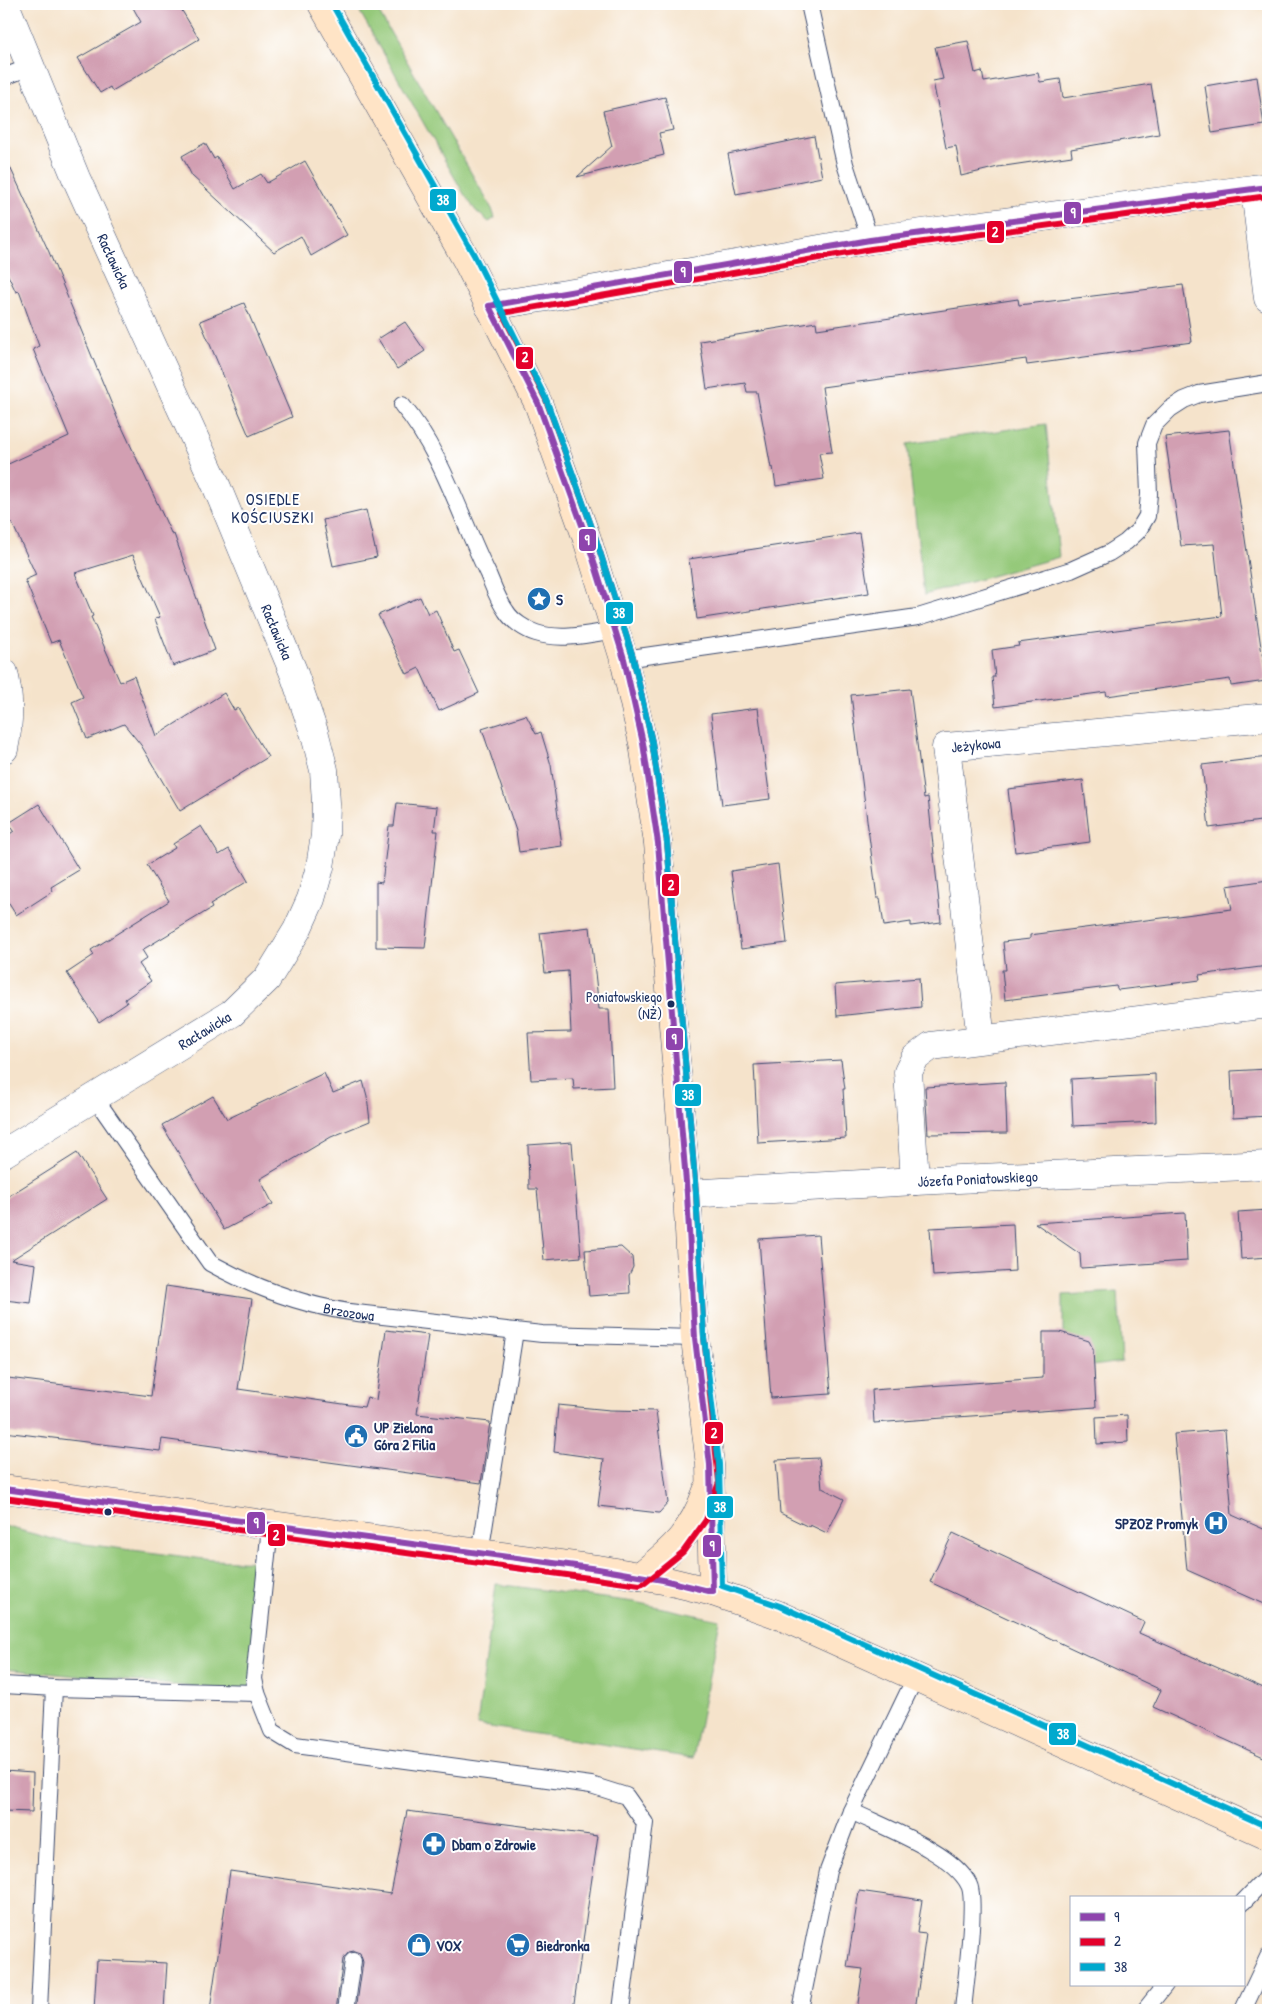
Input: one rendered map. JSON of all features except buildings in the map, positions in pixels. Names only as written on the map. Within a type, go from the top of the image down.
[{"type":"main road","points":[[322,4],[466,258],[538,403],[587,538],[624,659],[643,743],[658,843],[687,1194],[695,1338],[710,1482],[713,1592]]},
{"type":"main road","points":[[640,1576],[676,1548],[698,1516],[710,1482]]},
{"type":"main road","points":[[4,1489],[270,1527],[640,1576],[713,1592],[776,1614],[914,1678],[1268,1836]]},
{"type":"street","name":"Racławicka","points":[[4,1153],[232,1013],[268,979],[297,930],[311,900],[324,843],[326,803],[324,770],[315,735],[293,671],[216,485],[76,178],[32,66],[5,4]]},
{"type":"street","points":[[489,306],[580,292],[870,240],[1262,188],[1268,298]]},
{"type":"street","points":[[4,673],[7,685],[8,728],[4,749]]},
{"type":"street","name":"Jeżykowa","points":[[981,1039],[946,747],[1268,717]]},
{"type":"street","points":[[915,1181],[908,1072],[915,1058],[931,1046],[1268,1004]]},
{"type":"street","name":"Józefa Poniatowskiego","points":[[687,1194],[915,1181],[1268,1165]]},
{"type":"lane","points":[[810,4],[845,164],[870,240]]},
{"type":"lane","points":[[4,78],[32,66]]},
{"type":"lane","points":[[624,659],[918,617],[1071,570],[1109,553],[1126,542],[1138,530],[1147,516],[1147,443],[1154,425],[1170,409],[1184,400],[1199,394],[1268,383]]},
{"type":"lane","points":[[402,405],[417,423],[456,502],[506,612],[523,627],[535,633],[549,636],[577,636],[615,630]]},
{"type":"lane","name":"Brzozowa","points":[[95,1098],[210,1263],[233,1276],[265,1289],[339,1311],[542,1334],[695,1338]]},
{"type":"lane","points":[[480,1554],[515,1331]]},
{"type":"lane","points":[[270,1527],[254,1679],[257,1693],[272,1731],[295,1745],[591,1785],[626,1796],[645,1823],[621,2010]]},
{"type":"lane","points":[[800,2010],[828,1871],[851,1811],[914,1678]]},
{"type":"lane","points":[[4,1684],[54,1688],[257,1693]]},
{"type":"lane","points":[[39,2010],[54,1688]]},
{"type":"lane","points":[[851,1811],[937,1853],[957,1867],[970,1886],[972,1904],[962,2010]]},
{"type":"lane","points":[[1244,1901],[1268,1876]]},
{"type":"lane","points":[[1243,2010],[1268,1957]]},
{"type":"lane","points":[[346,2010],[353,1961]]},
{"type":"lane","points":[[1145,2010],[1164,1986]]},
{"type":"green space","points":[[374,4],[492,209],[495,218],[489,222],[476,211],[464,194],[360,12]]},
{"type":"green space","points":[[1046,424],[1059,557],[924,595],[907,444]]},
{"type":"green space","points":[[1118,1292],[1122,1362],[1063,1370],[1063,1295]]},
{"type":"green space","points":[[4,1526],[60,1541],[212,1560],[266,1562],[257,1693],[4,1669]]},
{"type":"green space","points":[[496,1584],[634,1602],[720,1620],[693,1758],[477,1725]]},
{"type":"transit line","name":"38","points":[[332,4],[474,255],[546,399],[595,536],[633,657],[652,742],[667,842],[696,1193],[704,1337],[719,1464],[722,1586],[780,1606],[1268,1827]]},
{"type":"transit line","name":"9","points":[[489,306],[870,240],[1268,187]]},
{"type":"transit line","name":"2","points":[[4,1498],[640,1585],[683,1552],[706,1520],[719,1482],[704,1337],[696,1193],[667,842],[652,742],[633,657],[595,536],[546,400],[502,313],[871,249],[1268,196]]},
{"type":"transit line","name":"9","points":[[4,1489],[598,1569],[663,1580],[713,1592],[710,1465],[695,1338],[687,1194],[658,843],[643,743],[624,659],[587,539],[538,403],[489,306]]},
{"type":"place","name":"S","points":[[539,599]]},
{"type":"place","name":"Poniatowskiego (NŻ)","points":[[671,1004]]},
{"type":"place","name":"UP Zielona Góra 2 Filia","points":[[356,1436]]},
{"type":"place","name":"SPZOZ Promyk","points":[[1216,1523]]},
{"type":"place","name":"Dbam o Zdrowie","points":[[434,1844]]},
{"type":"place","name":"VOX","points":[[419,1945]]},
{"type":"place","name":"Biedronka","points":[[518,1945]]},
{"type":"district","name":"OSIEDLE KOŚCIUSZKI","points":[[273,508]]}]
